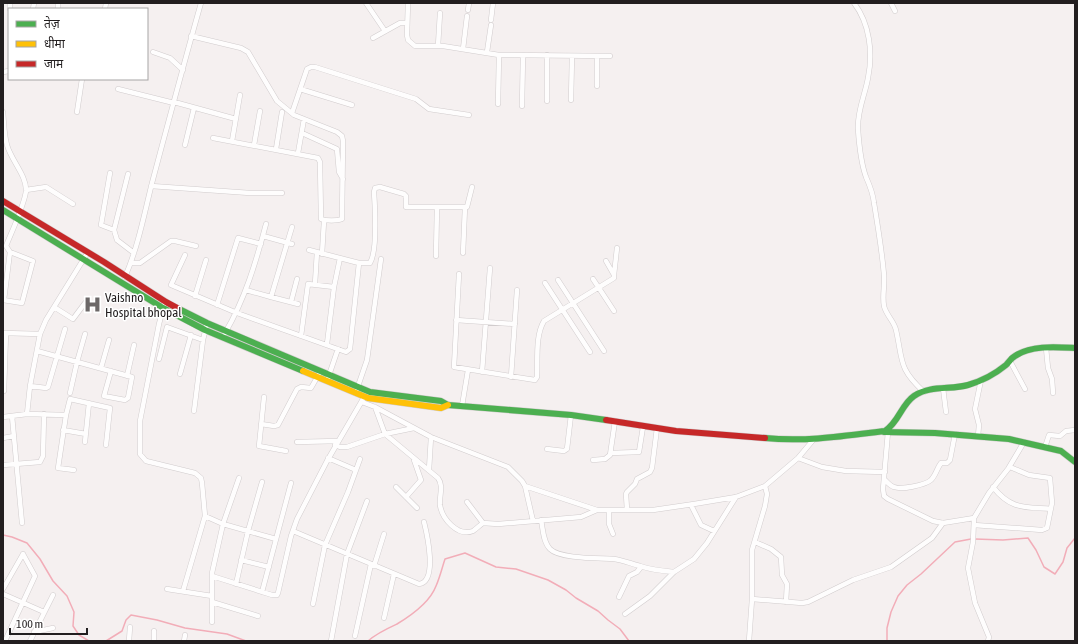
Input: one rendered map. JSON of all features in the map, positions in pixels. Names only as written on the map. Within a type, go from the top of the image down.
[{"type":"street","points":[[123,282],[134,253],[201,3]]},
{"type":"street","points":[[366,3],[385,32]]},
{"type":"street","points":[[408,3],[407,35],[408,40],[415,46],[463,48],[499,55],[610,56]]},
{"type":"street","points":[[468,10],[469,3]]},
{"type":"street","points":[[487,52],[493,3]]},
{"type":"street","points":[[854,3],[865,25],[870,53],[868,79],[860,107],[858,129],[862,160],[866,177],[872,190],[878,226],[884,275],[884,306],[895,327],[903,366],[912,381],[924,392]]},
{"type":"street","points":[[891,3],[895,11]]},
{"type":"street","points":[[438,46],[440,13]]},
{"type":"street","points":[[463,48],[467,16]]},
{"type":"street","points":[[374,38],[400,23],[407,23]]},
{"type":"street","points":[[192,36],[241,48],[248,52],[275,99],[292,113],[337,132],[342,136],[342,219],[324,220]]},
{"type":"street","points":[[153,52],[170,58],[183,70]]},
{"type":"street","points":[[498,104],[499,55]]},
{"type":"street","points":[[522,106],[523,55]]},
{"type":"street","points":[[547,55],[547,101]]},
{"type":"street","points":[[571,100],[572,56]]},
{"type":"street","points":[[597,56],[597,86]]},
{"type":"street","points":[[292,113],[308,68],[315,67],[416,99],[429,109],[469,115]]},
{"type":"street","points":[[77,112],[82,80]]},
{"type":"street","points":[[118,89],[236,119]]},
{"type":"street","points":[[300,89],[352,105]]},
{"type":"street","points":[[232,142],[240,95]]},
{"type":"street","points":[[186,145],[194,108]]},
{"type":"street","points":[[254,145],[260,111]]},
{"type":"street","points":[[3,112],[6,144],[24,181],[26,190],[17,218],[4,246],[10,252],[33,261],[22,303],[3,300],[10,252]]},
{"type":"street","points":[[276,149],[282,112]]},
{"type":"street","points":[[298,153],[304,119]]},
{"type":"street","points":[[302,133],[337,149],[339,172],[343,179]]},
{"type":"street","points":[[213,138],[298,153],[319,159],[321,218],[324,220],[315,284]]},
{"type":"street","points":[[110,173],[101,224],[114,230]]},
{"type":"street","points":[[128,174],[114,230],[116,240],[134,253]]},
{"type":"street","points":[[151,186],[250,193],[282,193]]},
{"type":"street","points":[[309,250],[359,263],[370,263],[372,259],[374,237],[374,192],[376,188],[380,187],[404,194],[406,196],[406,207],[465,207]]},
{"type":"street","points":[[463,254],[465,207],[467,207],[472,187]]},
{"type":"street","points":[[26,190],[46,188],[73,204]]},
{"type":"street","points":[[3,201],[126,275],[165,305],[207,323],[225,334],[356,390],[375,407],[431,437],[500,462],[508,467],[522,481],[534,521]]},
{"type":"street","points":[[436,256],[437,207]]},
{"type":"street","points":[[3,210],[205,330],[225,334]]},
{"type":"street","points":[[225,334],[237,313],[246,290],[266,224]]},
{"type":"street","points":[[271,297],[289,244],[292,227]]},
{"type":"street","points":[[263,236],[289,244]]},
{"type":"street","points":[[216,305],[238,238],[261,244]]},
{"type":"street","points":[[131,263],[140,263],[171,241],[196,246]]},
{"type":"street","points":[[459,274],[453,365],[456,368],[536,380],[539,336],[544,321],[611,280],[614,275],[617,248]]},
{"type":"street","points":[[27,414],[30,386],[40,334],[46,320],[88,252]]},
{"type":"street","points":[[185,255],[171,285],[216,305],[346,352],[350,349],[359,263]]},
{"type":"street","points":[[327,344],[334,287],[340,258]]},
{"type":"street","points":[[356,390],[367,360],[381,259]]},
{"type":"street","points":[[196,296],[206,260]]},
{"type":"street","points":[[606,261],[614,275]]},
{"type":"street","points":[[482,372],[490,268]]},
{"type":"street","points":[[3,270],[6,281]]},
{"type":"street","points":[[291,302],[297,279]]},
{"type":"street","points":[[593,279],[614,311]]},
{"type":"street","points":[[558,280],[604,351]]},
{"type":"street","points":[[546,283],[590,352]]},
{"type":"street","points":[[301,336],[308,284],[334,287]]},
{"type":"street","points":[[246,290],[298,304]]},
{"type":"street","points":[[510,377],[517,290]]},
{"type":"street","points":[[54,307],[73,319],[85,303]]},
{"type":"street","points":[[165,305],[140,421],[140,454],[146,461],[192,472],[198,476],[202,483],[205,516],[182,591]]},
{"type":"street","points":[[456,320],[515,324]]},
{"type":"street","points":[[194,411],[203,340],[207,323]]},
{"type":"street","points":[[159,359],[167,327],[203,340]]},
{"type":"street","points":[[30,386],[48,387],[65,329]]},
{"type":"street","points":[[4,391],[4,333],[40,334]]},
{"type":"street","points":[[70,394],[85,334]]},
{"type":"street","points":[[180,374],[191,336]]},
{"type":"street","points":[[101,368],[109,340]]},
{"type":"street","points":[[127,376],[134,345]]},
{"type":"street","points":[[364,396],[440,408],[448,405],[571,415],[676,431],[789,440],[814,439],[885,431],[894,425],[904,406],[915,396],[924,392],[943,388],[964,387],[991,376],[1015,356],[1025,351],[1046,348],[1075,348]]},
{"type":"street","points":[[1046,348],[1053,393]]},
{"type":"street","points":[[328,378],[338,349]]},
{"type":"street","points":[[37,351],[101,368],[132,377],[128,398],[125,400],[104,396],[111,371]]},
{"type":"street","points":[[1010,361],[1025,389]]},
{"type":"street","points":[[462,406],[468,370]]},
{"type":"street","points":[[261,424],[274,426],[280,423],[297,389],[301,387],[311,388],[319,374]]},
{"type":"street","points":[[978,436],[979,425],[975,409],[981,380]]},
{"type":"street","points":[[943,388],[946,412]]},
{"type":"street","points":[[212,576],[262,592],[274,595],[278,593],[297,519],[328,458],[364,396]]},
{"type":"street","points":[[264,397],[259,446],[286,451]]},
{"type":"street","points":[[74,470],[58,468],[63,430],[70,399],[110,409],[106,445]]},
{"type":"street","points":[[85,442],[89,403]]},
{"type":"street","points":[[375,407],[385,434],[429,470],[440,481],[440,506],[448,522],[456,529],[466,532],[475,530],[483,523],[498,524],[581,517],[597,510]]},
{"type":"street","points":[[3,417],[27,414],[66,415]]},
{"type":"street","points":[[3,465],[40,462],[43,456],[44,414]]},
{"type":"street","points":[[547,449],[564,451],[567,449],[571,415]]},
{"type":"street","points":[[12,416],[22,523]]},
{"type":"street","points":[[593,460],[605,460],[609,457],[616,421]]},
{"type":"street","points":[[611,453],[639,452],[643,426]]},
{"type":"street","points":[[297,442],[337,443],[342,448],[385,434],[415,428]]},
{"type":"street","points":[[627,510],[627,492],[635,484],[637,479],[650,472],[652,468],[657,428]]},
{"type":"street","points":[[63,430],[86,434]]},
{"type":"street","points":[[1045,448],[1049,435],[1060,436],[1066,430],[1075,430]]},
{"type":"street","points":[[878,432],[935,432],[1009,439],[1062,451],[1075,462]]},
{"type":"street","points":[[888,432],[883,492],[888,499],[933,521],[943,522],[974,518]]},
{"type":"street","points":[[884,479],[895,488],[921,485],[928,482],[935,475],[941,463],[947,463],[950,460],[955,434]]},
{"type":"street","points":[[3,438],[14,436]]},
{"type":"street","points":[[429,470],[431,437]]},
{"type":"street","points":[[524,486],[597,510],[653,510],[691,505],[736,497],[765,486],[798,458],[814,439]]},
{"type":"street","points":[[988,641],[989,637],[974,603],[968,568],[973,542],[974,518],[993,487],[1010,467],[1024,442]]},
{"type":"street","points":[[328,458],[356,470]]},
{"type":"street","points":[[406,497],[421,480],[413,458]]},
{"type":"street","points":[[798,458],[822,467],[846,471],[885,472]]},
{"type":"street","points":[[313,604],[325,545],[360,459]]},
{"type":"street","points":[[973,527],[1045,530],[1048,526],[1053,498],[1050,478],[1029,474],[1010,467]]},
{"type":"street","points":[[212,622],[212,576],[223,524],[239,478]]},
{"type":"street","points":[[236,584],[248,531],[262,482]]},
{"type":"street","points":[[262,592],[291,483]]},
{"type":"street","points":[[749,641],[752,599],[752,550],[766,506],[767,494],[765,486]]},
{"type":"street","points":[[396,487],[417,508]]},
{"type":"street","points":[[993,487],[1007,501],[1014,505],[1051,509]]},
{"type":"street","points":[[625,614],[650,596],[674,572],[694,559],[707,543],[736,497]]},
{"type":"street","points":[[331,641],[347,554],[367,501]]},
{"type":"street","points":[[467,502],[483,523]]},
{"type":"street","points":[[691,505],[701,525],[714,531]]},
{"type":"street","points":[[609,511],[609,524],[613,534]]},
{"type":"street","points":[[205,516],[223,524],[276,539]]},
{"type":"street","points":[[541,520],[545,539],[550,549],[555,552],[568,556],[617,560],[658,571],[674,572]]},
{"type":"street","points":[[293,531],[415,583],[422,583],[426,581],[430,554],[424,522]]},
{"type":"street","points":[[752,599],[802,603],[808,602],[853,580],[886,570],[932,538],[943,522]]},
{"type":"street","points":[[355,636],[373,565],[384,534]]},
{"type":"street","points":[[755,542],[771,549],[781,557],[782,575],[787,584],[786,602]]},
{"type":"street","points":[[3,589],[22,554],[35,576],[5,641]]},
{"type":"street","points":[[241,560],[269,567]]},
{"type":"street","points":[[619,597],[629,576],[636,573],[641,567]]},
{"type":"street","points":[[384,618],[394,574]]},
{"type":"street","points":[[167,589],[212,596]]},
{"type":"street","points":[[3,594],[44,612]]},
{"type":"street","points":[[30,641],[53,594]]},
{"type":"street","points":[[212,602],[258,616]]},
{"type":"street","points":[[34,632],[53,628]]},
{"type":"street","points":[[129,641],[130,628]]},
{"type":"street","points":[[154,631],[154,641]]},
{"type":"street","points":[[184,641],[185,635]]},
{"type":"waterway","points":[[3,535],[27,543],[40,559],[53,581],[67,596],[74,612],[73,626],[79,635],[89,641]]},
{"type":"waterway","points":[[975,539],[1003,540],[1028,538],[1036,550],[1044,567],[1055,574],[1063,562],[1067,548],[1075,538]]},
{"type":"waterway","points":[[887,641],[887,628],[891,612],[898,596],[907,585],[955,542],[971,539]]},
{"type":"waterway","points":[[368,641],[378,633],[397,624],[420,608],[433,592],[445,559],[465,553],[496,567],[516,569],[548,580],[598,611],[620,629],[629,641]]},
{"type":"waterway","points":[[106,641],[122,631],[126,620],[131,615],[157,620],[185,628],[227,634],[246,641]]},
{"type":"traffic: fast","points":[[3,210],[163,308],[205,330],[303,371]]},
{"type":"traffic: fast","points":[[179,309],[207,323],[370,392],[441,401],[448,405],[571,415],[606,420]]},
{"type":"traffic: fast","points":[[765,438],[810,439],[885,431],[894,423],[906,404],[914,396],[920,393],[927,390],[968,385],[988,377],[1006,365],[1011,359],[1021,352],[1036,348],[1075,348]]},
{"type":"traffic: fast","points":[[884,432],[935,433],[1009,439],[1061,451],[1075,462]]},
{"type":"traffic: slow","points":[[303,371],[368,398],[441,408],[448,405]]},
{"type":"traffic: jam","points":[[3,201],[179,309]]},
{"type":"traffic: jam","points":[[606,420],[676,431],[765,438]]},
{"type":"place","name":"Vaishno Hospital bhopal","points":[[92,304]]}]
